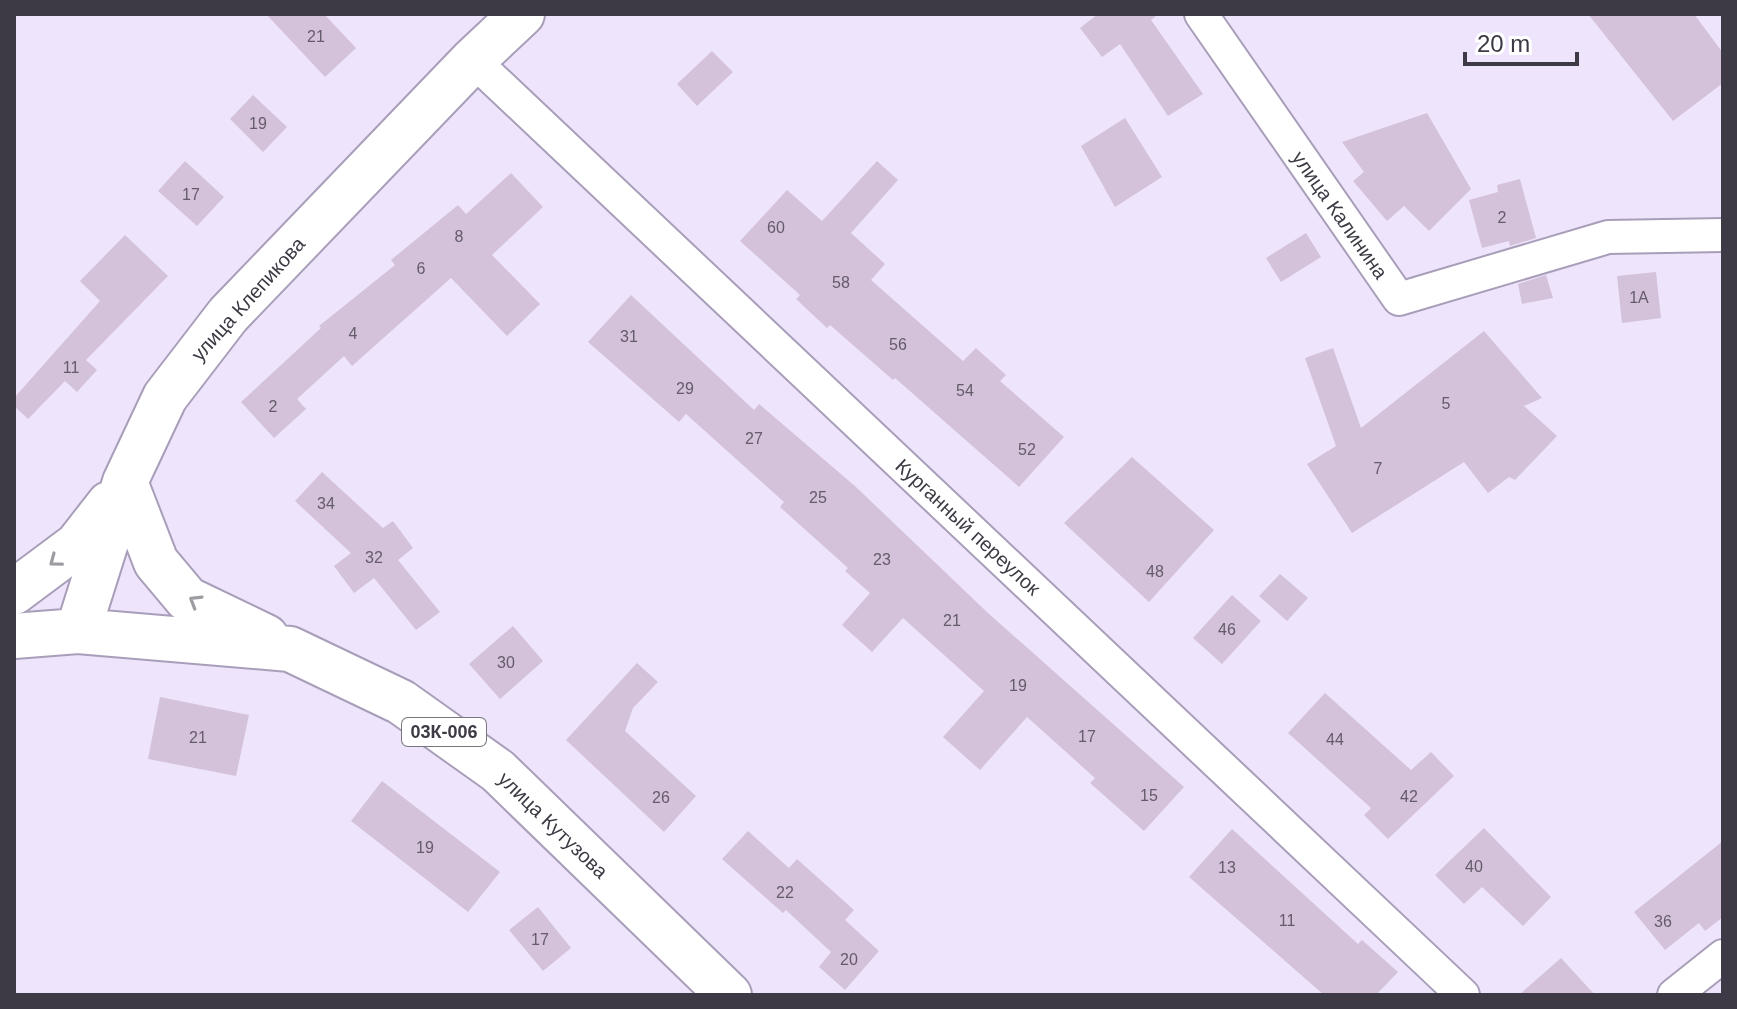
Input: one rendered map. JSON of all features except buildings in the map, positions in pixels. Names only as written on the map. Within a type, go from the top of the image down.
[{"type":"main road","name":"улица Клепикова","points":[[78,631],[125,482],[165,397],[228,315],[473,60],[522,14]]},
{"type":"main road","points":[[14,592],[77,545],[125,482]]},
{"type":"main road","points":[[125,482],[156,562],[187,599],[290,649]]},
{"type":"main road","points":[[14,636],[78,631]]},
{"type":"main road","name":"улица Кутузова","points":[[78,631],[290,649],[401,702],[498,771],[729,995]]},
{"type":"street","name":"улица Калинина","points":[[1201,14],[1399,299],[1608,237],[1723,235]]},
{"type":"street","name":"Курганный переулок","points":[[473,60],[1463,995]]},
{"type":"street","points":[[1674,995],[1723,956]]}]
